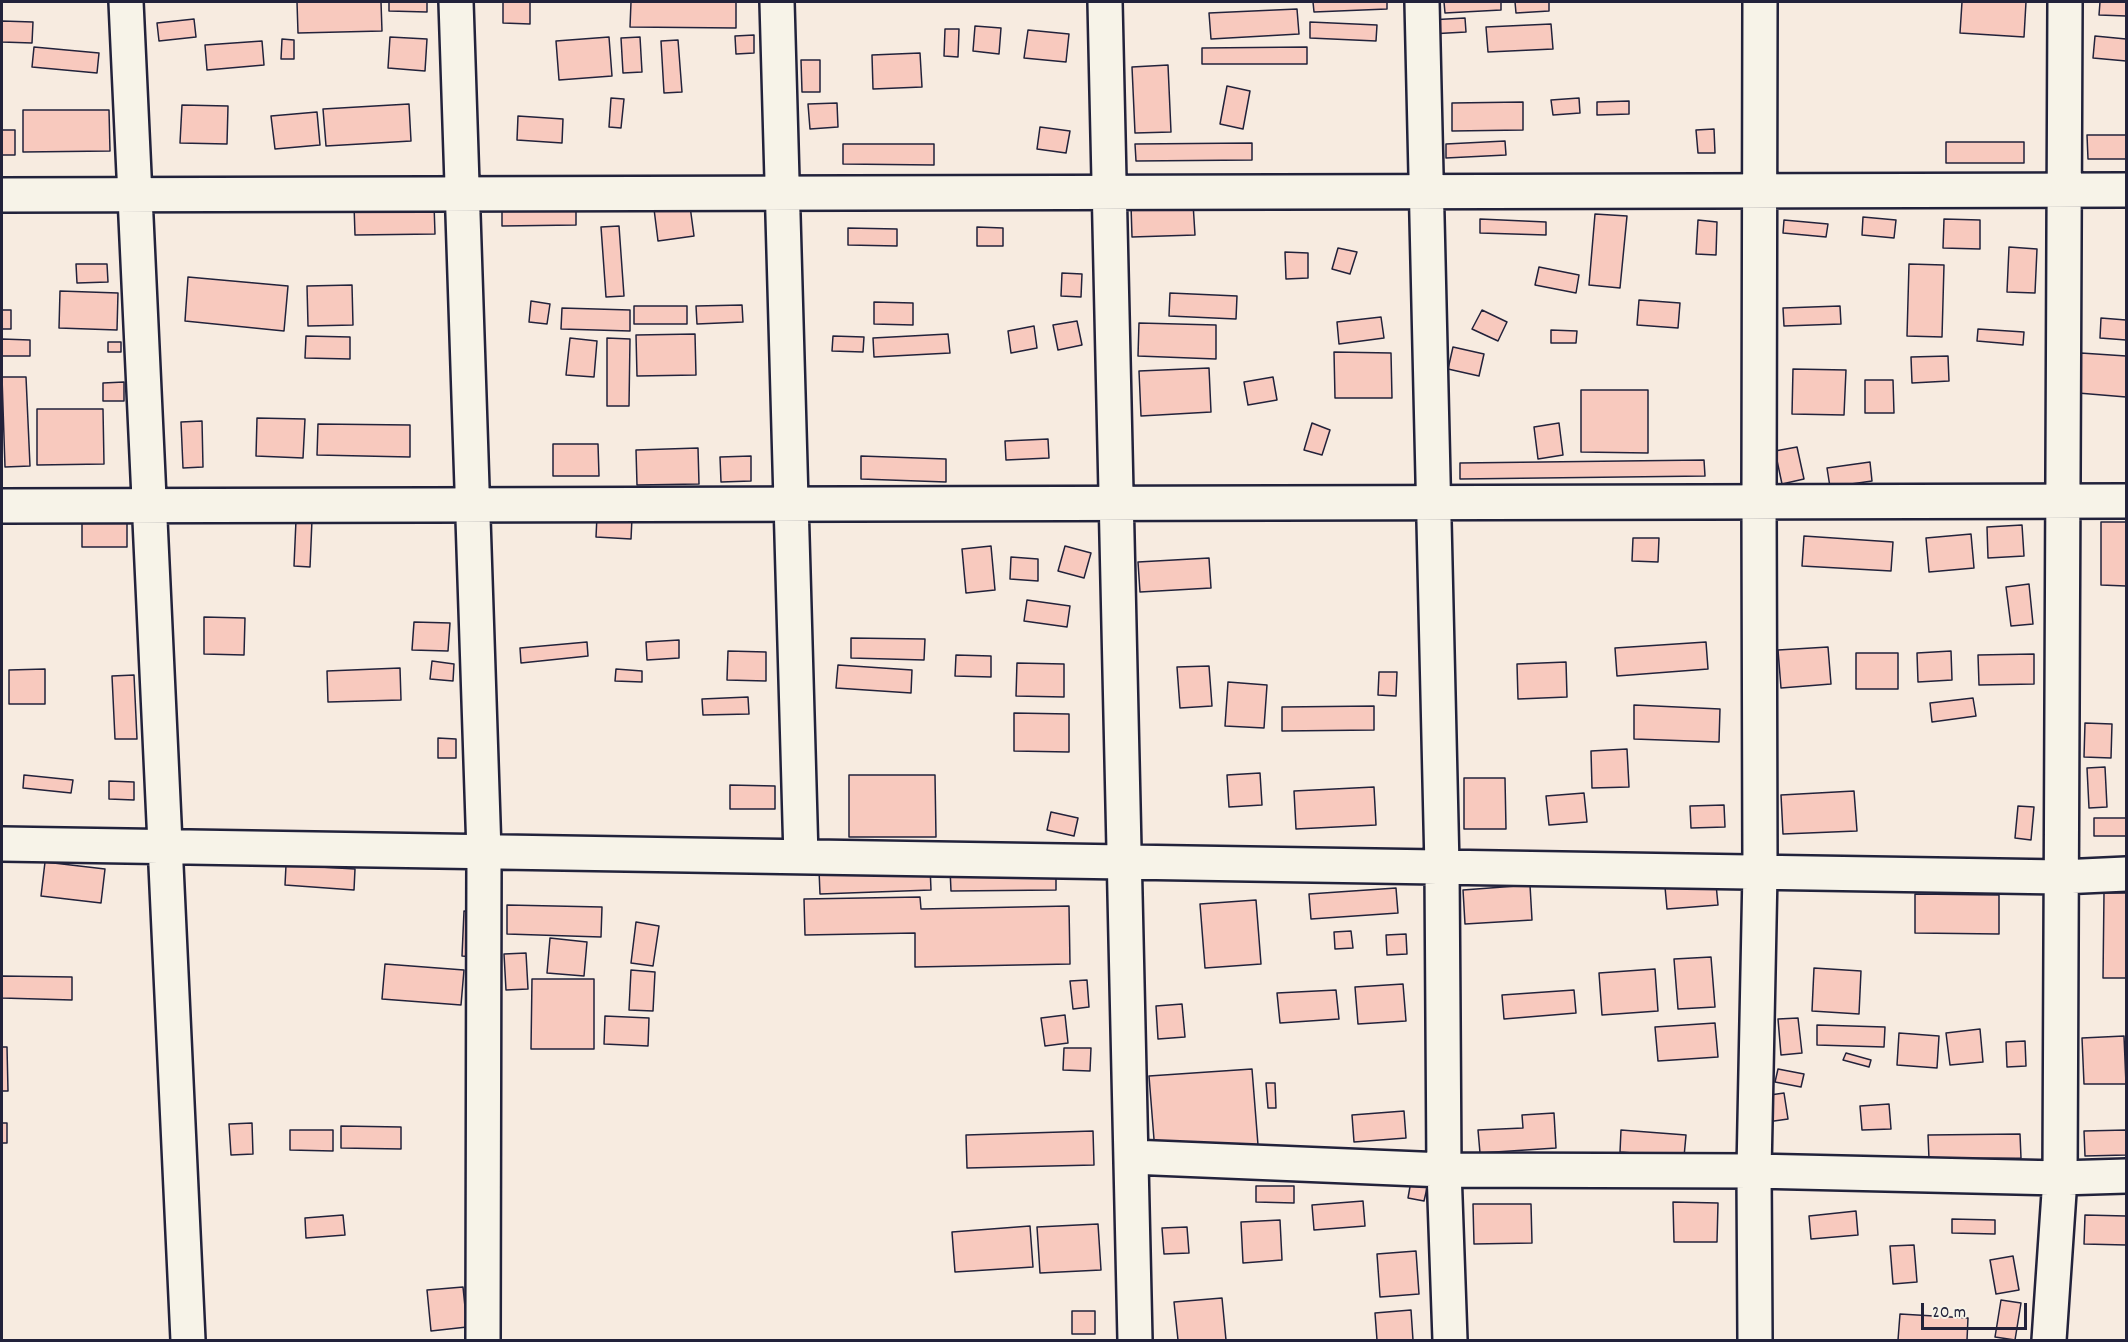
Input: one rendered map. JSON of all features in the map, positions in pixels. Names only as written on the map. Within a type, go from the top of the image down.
[{"type":"street","points":[[126,2],[188,1341]]},
{"type":"street","points":[[456,2],[484,852],[483,1341]]},
{"type":"street","points":[[777,2],[801,857]]},
{"type":"street","points":[[1105,2],[1135,1341]]},
{"type":"street","points":[[1422,2],[1442,867],[1444,1170],[1450,1341]]},
{"type":"street","points":[[1755,1341],[1754,1171],[1760,872],[1761,2]]},
{"type":"street","points":[[2049,1341],[2060,1178],[2066,2]]},
{"type":"street","points":[[2,195],[2127,190]]},
{"type":"street","points":[[2,506],[2127,501]]},
{"type":"street","points":[[2,844],[2061,877],[2127,874]]},
{"type":"street","points":[[1131,1157],[1444,1170],[1754,1171],[2060,1178],[2127,1176]]},
{"type":"building","points":[[297,2],[381,2],[382,31],[298,33]]},
{"type":"building","points":[[389,2],[427,2],[427,12],[389,11]]},
{"type":"building","points":[[503,2],[530,2],[530,24],[503,23]]},
{"type":"building","points":[[631,2],[736,2],[736,28],[630,27]]},
{"type":"building","points":[[1313,2],[1387,2],[1387,9],[1314,12]]},
{"type":"building","points":[[1444,2],[1501,2],[1501,10],[1445,13]]},
{"type":"building","points":[[1515,2],[1549,2],[1549,11],[1516,13]]},
{"type":"building","points":[[1962,2],[2026,2],[2024,37],[1960,33]]},
{"type":"building","points":[[2100,2],[2126,2],[2126,16],[2099,15]]},
{"type":"building","points":[[1297,9],[1299,34],[1211,39],[1209,13]]},
{"type":"building","points":[[1465,18],[1466,32],[1430,34],[1429,20]]},
{"type":"building","points":[[194,19],[196,37],[159,41],[157,23]]},
{"type":"building","points":[[2,21],[33,22],[32,43],[2,42]]},
{"type":"building","points":[[1310,22],[1377,25],[1376,41],[1310,38]]},
{"type":"building","points":[[1551,24],[1553,49],[1488,52],[1486,27]]},
{"type":"building","points":[[975,26],[1001,28],[999,54],[973,51]]},
{"type":"building","points":[[945,29],[959,29],[958,57],[944,56]]},
{"type":"building","points":[[1028,30],[1069,34],[1066,62],[1024,58]]},
{"type":"building","points":[[754,35],[754,53],[736,54],[735,36]]},
{"type":"building","points":[[2095,36],[2126,39],[2126,61],[2093,58]]},
{"type":"building","points":[[390,37],[427,39],[425,71],[388,68]]},
{"type":"building","points":[[609,37],[612,76],[559,80],[556,41]]},
{"type":"building","points":[[640,37],[642,72],[623,73],[621,38]]},
{"type":"building","points":[[282,39],[294,40],[294,59],[281,59]]},
{"type":"building","points":[[678,40],[682,92],[664,93],[661,41]]},
{"type":"building","points":[[262,41],[264,65],[207,70],[205,45]]},
{"type":"building","points":[[34,47],[99,53],[97,73],[32,67]]},
{"type":"building","points":[[1307,47],[1307,64],[1202,64],[1202,48]]},
{"type":"building","points":[[920,53],[922,87],[873,89],[872,55]]},
{"type":"building","points":[[801,60],[820,60],[820,92],[802,92]]},
{"type":"building","points":[[1168,65],[1171,132],[1135,133],[1132,67]]},
{"type":"building","points":[[1227,86],[1250,91],[1243,129],[1220,124]]},
{"type":"building","points":[[611,98],[624,99],[621,128],[609,127]]},
{"type":"building","points":[[1579,98],[1580,113],[1553,115],[1551,100]]},
{"type":"building","points":[[1629,101],[1629,114],[1597,115],[1597,102]]},
{"type":"building","points":[[1523,102],[1523,130],[1452,131],[1452,103]]},
{"type":"building","points":[[837,103],[838,127],[810,129],[808,104]]},
{"type":"building","points":[[409,104],[411,141],[326,146],[323,109]]},
{"type":"building","points":[[182,105],[228,106],[227,144],[180,143]]},
{"type":"building","points":[[23,110],[109,110],[110,151],[23,152]]},
{"type":"building","points":[[317,112],[320,145],[275,149],[271,116]]},
{"type":"building","points":[[518,116],[563,119],[562,143],[517,140]]},
{"type":"building","points":[[1040,127],[1070,131],[1066,153],[1037,149]]},
{"type":"building","points":[[1714,129],[1715,153],[1698,153],[1696,130]]},
{"type":"building","points":[[2,130],[15,130],[15,155],[2,155]]},
{"type":"building","points":[[2087,135],[2126,135],[2126,159],[2088,159]]},
{"type":"building","points":[[1505,141],[1506,155],[1446,158],[1446,144]]},
{"type":"building","points":[[1946,142],[2024,142],[2024,163],[1946,163]]},
{"type":"building","points":[[1252,143],[1252,160],[1136,161],[1135,144]]},
{"type":"building","points":[[843,144],[934,144],[934,165],[843,164]]},
{"type":"building","points":[[576,203],[576,225],[502,226],[502,204]]},
{"type":"building","points":[[1193,203],[1195,235],[1132,237],[1131,205]]},
{"type":"building","points":[[434,204],[435,234],[355,235],[354,205]]},
{"type":"building","points":[[690,206],[694,236],[658,241],[654,209]]},
{"type":"building","points":[[1595,214],[1627,216],[1620,288],[1589,285]]},
{"type":"building","points":[[1863,217],[1896,220],[1894,238],[1862,235]]},
{"type":"building","points":[[1480,219],[1546,222],[1546,235],[1480,233]]},
{"type":"building","points":[[1944,219],[1980,220],[1980,249],[1943,248]]},
{"type":"building","points":[[1698,220],[1717,222],[1716,255],[1696,254]]},
{"type":"building","points":[[1784,220],[1828,224],[1826,237],[1783,233]]},
{"type":"building","points":[[619,226],[624,296],[606,297],[601,227]]},
{"type":"building","points":[[977,227],[1003,228],[1003,246],[977,246]]},
{"type":"building","points":[[848,228],[897,229],[897,246],[848,245]]},
{"type":"building","points":[[2009,247],[2037,249],[2035,293],[2007,292]]},
{"type":"building","points":[[1338,248],[1357,252],[1350,274],[1332,269]]},
{"type":"building","points":[[1285,252],[1308,253],[1308,278],[1286,279]]},
{"type":"building","points":[[76,264],[107,264],[108,282],[77,283]]},
{"type":"building","points":[[1909,264],[1944,265],[1942,337],[1907,336]]},
{"type":"building","points":[[1539,267],[1579,275],[1576,293],[1535,285]]},
{"type":"building","points":[[1062,273],[1082,274],[1081,297],[1061,296]]},
{"type":"building","points":[[188,277],[288,286],[284,331],[185,321]]},
{"type":"building","points":[[352,285],[353,325],[308,326],[307,286]]},
{"type":"building","points":[[60,291],[118,293],[117,330],[59,328]]},
{"type":"building","points":[[1170,293],[1237,296],[1236,319],[1169,316]]},
{"type":"building","points":[[1639,300],[1680,303],[1678,328],[1637,325]]},
{"type":"building","points":[[531,301],[550,304],[547,324],[529,322]]},
{"type":"building","points":[[874,302],[913,303],[913,325],[874,324]]},
{"type":"building","points":[[742,305],[743,322],[697,324],[696,306]]},
{"type":"building","points":[[634,306],[687,306],[687,324],[634,324]]},
{"type":"building","points":[[1840,306],[1841,324],[1784,326],[1783,308]]},
{"type":"building","points":[[562,308],[630,310],[630,331],[561,329]]},
{"type":"building","points":[[2,310],[11,310],[11,329],[2,329]]},
{"type":"building","points":[[1482,310],[1507,322],[1498,341],[1472,329]]},
{"type":"building","points":[[1381,317],[1384,338],[1339,344],[1337,322]]},
{"type":"building","points":[[2101,318],[2126,320],[2126,340],[2100,338]]},
{"type":"building","points":[[1077,321],[1082,345],[1058,350],[1053,325]]},
{"type":"building","points":[[1139,323],[1216,325],[1216,359],[1138,356]]},
{"type":"building","points":[[1034,326],[1037,348],[1011,353],[1008,331]]},
{"type":"building","points":[[1978,329],[2024,332],[2023,345],[1977,341]]},
{"type":"building","points":[[1551,330],[1577,331],[1576,343],[1551,343]]},
{"type":"building","points":[[695,334],[696,375],[637,376],[636,335]]},
{"type":"building","points":[[948,334],[950,353],[874,357],[873,338]]},
{"type":"building","points":[[306,336],[350,337],[350,359],[305,358]]},
{"type":"building","points":[[833,336],[864,337],[863,352],[832,351]]},
{"type":"building","points":[[570,338],[597,341],[594,377],[566,375]]},
{"type":"building","points":[[607,338],[630,339],[629,406],[607,406]]},
{"type":"building","points":[[2,339],[30,340],[30,356],[2,356]]},
{"type":"building","points":[[108,342],[121,342],[121,352],[108,352]]},
{"type":"building","points":[[1453,347],[1484,354],[1479,376],[1448,369]]},
{"type":"building","points":[[1334,352],[1391,353],[1392,398],[1335,398]]},
{"type":"building","points":[[2081,353],[2126,356],[2126,397],[2078,393]]},
{"type":"building","points":[[1948,356],[1949,381],[1912,383],[1911,357]]},
{"type":"building","points":[[1209,368],[1211,412],[1141,416],[1139,371]]},
{"type":"building","points":[[1793,369],[1846,370],[1844,415],[1792,414]]},
{"type":"building","points":[[2,377],[26,377],[30,466],[5,467]]},
{"type":"building","points":[[1273,377],[1277,400],[1248,405],[1244,382]]},
{"type":"building","points":[[1865,380],[1893,380],[1894,413],[1865,413]]},
{"type":"building","points":[[124,382],[124,401],[103,401],[103,383]]},
{"type":"building","points":[[1581,390],[1648,390],[1648,453],[1581,452]]},
{"type":"building","points":[[37,409],[103,409],[104,464],[37,465]]},
{"type":"building","points":[[257,418],[305,419],[303,458],[256,456]]},
{"type":"building","points":[[202,421],[203,467],[183,468],[181,422]]},
{"type":"building","points":[[1312,423],[1330,430],[1322,455],[1304,450]]},
{"type":"building","points":[[1559,423],[1563,455],[1538,459],[1534,427]]},
{"type":"building","points":[[318,424],[410,425],[410,457],[317,455]]},
{"type":"building","points":[[1048,439],[1049,458],[1006,460],[1005,441]]},
{"type":"building","points":[[553,444],[598,444],[599,476],[553,476]]},
{"type":"building","points":[[1797,447],[1804,479],[1782,484],[1775,451]]},
{"type":"building","points":[[698,448],[699,484],[637,485],[636,450]]},
{"type":"building","points":[[751,456],[751,481],[721,482],[720,457]]},
{"type":"building","points":[[861,456],[946,459],[946,482],[861,479]]},
{"type":"building","points":[[1704,460],[1705,476],[1460,479],[1460,463]]},
{"type":"building","points":[[1870,462],[1872,481],[1830,487],[1827,468]]},
{"type":"building","points":[[597,516],[632,518],[631,539],[596,537]]},
{"type":"building","points":[[82,519],[127,520],[127,547],[82,547]]},
{"type":"building","points":[[296,520],[312,520],[310,567],[294,566]]},
{"type":"building","points":[[2101,522],[2126,522],[2126,586],[2101,585]]},
{"type":"building","points":[[2022,525],[2024,556],[1988,558],[1987,527]]},
{"type":"building","points":[[1971,534],[1974,568],[1929,572],[1926,538]]},
{"type":"building","points":[[1804,536],[1893,542],[1891,571],[1802,566]]},
{"type":"building","points":[[1633,538],[1659,538],[1658,562],[1632,561]]},
{"type":"building","points":[[991,546],[995,590],[966,593],[962,549]]},
{"type":"building","points":[[1065,546],[1091,553],[1084,578],[1058,571]]},
{"type":"building","points":[[1011,557],[1038,559],[1038,581],[1010,579]]},
{"type":"building","points":[[1209,558],[1211,588],[1140,592],[1138,562]]},
{"type":"building","points":[[2029,584],[2033,624],[2011,626],[2006,587]]},
{"type":"building","points":[[1027,600],[1070,606],[1067,627],[1024,621]]},
{"type":"building","points":[[204,617],[245,618],[244,655],[204,654]]},
{"type":"building","points":[[414,622],[450,623],[448,651],[412,650]]},
{"type":"building","points":[[851,638],[925,639],[924,660],[851,658]]},
{"type":"building","points":[[679,640],[679,658],[647,660],[646,642]]},
{"type":"building","points":[[587,642],[588,656],[521,663],[520,648]]},
{"type":"building","points":[[1706,642],[1708,669],[1617,676],[1615,648]]},
{"type":"building","points":[[1828,647],[1831,684],[1781,688],[1778,650]]},
{"type":"building","points":[[728,651],[766,652],[766,681],[727,680]]},
{"type":"building","points":[[1951,651],[1952,680],[1918,682],[1917,653]]},
{"type":"building","points":[[1856,653],[1898,653],[1898,689],[1856,689]]},
{"type":"building","points":[[2034,654],[2034,684],[1979,685],[1978,655]]},
{"type":"building","points":[[956,655],[991,656],[991,677],[955,676]]},
{"type":"building","points":[[432,661],[454,664],[453,681],[430,679]]},
{"type":"building","points":[[1566,662],[1567,697],[1518,699],[1517,664]]},
{"type":"building","points":[[1017,663],[1064,664],[1064,697],[1016,696]]},
{"type":"building","points":[[838,665],[912,670],[911,693],[836,688]]},
{"type":"building","points":[[1209,666],[1212,706],[1180,708],[1177,667]]},
{"type":"building","points":[[400,668],[401,700],[328,702],[327,671]]},
{"type":"building","points":[[45,669],[45,704],[9,704],[9,670]]},
{"type":"building","points":[[616,669],[642,671],[642,682],[615,681]]},
{"type":"building","points":[[1379,672],[1397,672],[1396,696],[1378,695]]},
{"type":"building","points":[[134,675],[137,739],[115,739],[112,676]]},
{"type":"building","points":[[1228,682],[1267,685],[1264,728],[1225,726]]},
{"type":"building","points":[[748,697],[749,714],[703,715],[702,699]]},
{"type":"building","points":[[1973,698],[1976,716],[1932,722],[1930,703]]},
{"type":"building","points":[[1634,705],[1720,709],[1719,742],[1634,739]]},
{"type":"building","points":[[1374,706],[1374,730],[1282,731],[1282,707]]},
{"type":"building","points":[[1014,713],[1069,714],[1069,752],[1014,751]]},
{"type":"building","points":[[2085,723],[2112,724],[2111,758],[2084,757]]},
{"type":"building","points":[[438,738],[456,739],[456,758],[438,758]]},
{"type":"building","points":[[1627,749],[1629,787],[1592,788],[1591,751]]},
{"type":"building","points":[[2105,767],[2107,807],[2089,808],[2087,768]]},
{"type":"building","points":[[1260,773],[1262,805],[1229,807],[1227,775]]},
{"type":"building","points":[[24,775],[73,780],[71,793],[23,788]]},
{"type":"building","points":[[849,775],[935,775],[936,837],[849,837]]},
{"type":"building","points":[[1464,778],[1505,778],[1506,829],[1464,829]]},
{"type":"building","points":[[109,781],[134,782],[134,800],[109,799]]},
{"type":"building","points":[[730,785],[775,786],[775,809],[730,809]]},
{"type":"building","points":[[1374,787],[1376,825],[1296,829],[1294,791]]},
{"type":"building","points":[[1854,791],[1857,831],[1783,834],[1781,795]]},
{"type":"building","points":[[1584,793],[1587,822],[1549,825],[1546,796]]},
{"type":"building","points":[[1724,805],[1725,827],[1691,828],[1690,806]]},
{"type":"building","points":[[2018,806],[2034,807],[2031,840],[2015,838]]},
{"type":"building","points":[[1051,812],[1078,818],[1074,836],[1047,830]]},
{"type":"building","points":[[2094,818],[2126,818],[2126,836],[2094,836]]},
{"type":"building","points":[[45,862],[105,869],[101,903],[41,896]]},
{"type":"building","points":[[286,865],[355,869],[354,890],[285,885]]},
{"type":"building","points":[[930,866],[931,890],[820,894],[819,870]]},
{"type":"building","points":[[950,869],[1056,869],[1056,890],[951,891]]},
{"type":"building","points":[[1716,884],[1718,905],[1667,909],[1665,887]]},
{"type":"building","points":[[1530,885],[1532,920],[1465,924],[1463,890]]},
{"type":"building","points":[[1396,888],[1398,913],[1311,919],[1309,894]]},
{"type":"building","points":[[2104,893],[2126,893],[2126,978],[2103,978]]},
{"type":"building","points":[[1915,894],[1999,895],[1999,934],[1915,933]]},
{"type":"building","points":[[920,897],[921,909],[1069,906],[1070,964],[915,967],[915,933],[805,935],[804,899]]},
{"type":"building","points":[[1256,900],[1261,964],[1205,968],[1200,904]]},
{"type":"building","points":[[507,905],[602,907],[601,937],[507,934]]},
{"type":"building","points":[[464,911],[477,912],[474,957],[462,956]]},
{"type":"building","points":[[636,922],[659,926],[653,966],[631,963]]},
{"type":"building","points":[[1351,931],[1353,948],[1335,949],[1334,932]]},
{"type":"building","points":[[1406,934],[1407,954],[1387,955],[1386,935]]},
{"type":"building","points":[[550,938],[587,942],[584,976],[547,973]]},
{"type":"building","points":[[526,953],[528,989],[506,990],[504,954]]},
{"type":"building","points":[[1711,957],[1715,1007],[1678,1009],[1674,959]]},
{"type":"building","points":[[385,964],[464,970],[461,1005],[382,999]]},
{"type":"building","points":[[1814,968],[1861,971],[1859,1014],[1812,1011]]},
{"type":"building","points":[[1655,969],[1658,1011],[1602,1015],[1599,973]]},
{"type":"building","points":[[631,970],[655,972],[653,1011],[629,1010]]},
{"type":"building","points":[[2,976],[72,977],[72,1000],[2,998]]},
{"type":"building","points":[[532,979],[594,979],[594,1049],[531,1049]]},
{"type":"building","points":[[1087,980],[1089,1007],[1073,1009],[1070,981]]},
{"type":"building","points":[[1403,984],[1406,1021],[1358,1024],[1355,987]]},
{"type":"building","points":[[1336,990],[1339,1019],[1280,1023],[1277,993]]},
{"type":"building","points":[[1574,990],[1576,1013],[1504,1019],[1502,995]]},
{"type":"building","points":[[1182,1004],[1185,1037],[1158,1039],[1156,1006]]},
{"type":"building","points":[[1065,1015],[1068,1043],[1045,1046],[1041,1018]]},
{"type":"building","points":[[605,1016],[649,1018],[648,1046],[604,1044]]},
{"type":"building","points":[[1798,1018],[1802,1053],[1781,1055],[1778,1019]]},
{"type":"building","points":[[1715,1023],[1718,1057],[1658,1061],[1655,1027]]},
{"type":"building","points":[[1817,1025],[1885,1027],[1884,1047],[1817,1045]]},
{"type":"building","points":[[1980,1029],[1983,1062],[1950,1065],[1946,1033]]},
{"type":"building","points":[[1899,1033],[1939,1036],[1937,1068],[1897,1065]]},
{"type":"building","points":[[2124,1036],[2126,1084],[2084,1084],[2082,1038]]},
{"type":"building","points":[[2025,1041],[2026,1066],[2007,1067],[2006,1042]]},
{"type":"building","points":[[2,1047],[7,1047],[8,1091],[2,1091]]},
{"type":"building","points":[[1064,1048],[1091,1048],[1090,1071],[1063,1070]]},
{"type":"building","points":[[1846,1053],[1871,1060],[1869,1067],[1843,1060]]},
{"type":"building","points":[[1252,1069],[1258,1145],[1155,1152],[1149,1076]]},
{"type":"building","points":[[1778,1069],[1804,1074],[1801,1087],[1775,1082]]},
{"type":"building","points":[[1266,1083],[1275,1083],[1276,1108],[1268,1108]]},
{"type":"building","points":[[1784,1093],[1788,1119],[1767,1122],[1763,1096]]},
{"type":"building","points":[[1889,1104],[1891,1129],[1862,1130],[1860,1106]]},
{"type":"building","points":[[1404,1111],[1406,1138],[1354,1142],[1352,1115]]},
{"type":"building","points":[[1554,1113],[1556,1148],[1480,1153],[1478,1130],[1523,1128],[1522,1115]]},
{"type":"building","points":[[2,1123],[7,1123],[7,1143],[2,1143]]},
{"type":"building","points":[[252,1123],[253,1154],[231,1155],[229,1124]]},
{"type":"building","points":[[341,1126],[401,1127],[401,1149],[341,1148]]},
{"type":"building","points":[[290,1130],[333,1130],[333,1151],[290,1150]]},
{"type":"building","points":[[1621,1130],[1686,1135],[1684,1157],[1620,1152]]},
{"type":"building","points":[[2126,1130],[2126,1155],[2085,1156],[2084,1131]]},
{"type":"building","points":[[1093,1131],[1094,1165],[967,1168],[966,1135]]},
{"type":"building","points":[[2020,1134],[2021,1158],[1929,1159],[1928,1135]]},
{"type":"building","points":[[1411,1181],[1428,1184],[1424,1201],[1408,1198]]},
{"type":"building","points":[[1256,1186],[1294,1186],[1294,1203],[1256,1202]]},
{"type":"building","points":[[1363,1201],[1365,1226],[1314,1230],[1312,1205]]},
{"type":"building","points":[[1673,1202],[1718,1203],[1717,1242],[1674,1242]]},
{"type":"building","points":[[1473,1204],[1531,1204],[1532,1243],[1474,1244]]},
{"type":"building","points":[[1856,1211],[1858,1235],[1811,1239],[1809,1216]]},
{"type":"building","points":[[343,1215],[345,1235],[306,1238],[305,1218]]},
{"type":"building","points":[[2085,1215],[2126,1216],[2126,1245],[2084,1244]]},
{"type":"building","points":[[1952,1219],[1995,1220],[1995,1234],[1952,1233]]},
{"type":"building","points":[[1280,1220],[1282,1260],[1243,1263],[1241,1222]]},
{"type":"building","points":[[1098,1224],[1101,1270],[1040,1273],[1037,1227]]},
{"type":"building","points":[[1030,1226],[1033,1267],[955,1272],[952,1232]]},
{"type":"building","points":[[1187,1227],[1189,1253],[1164,1254],[1162,1228]]},
{"type":"building","points":[[1914,1245],[1917,1282],[1893,1284],[1890,1246]]},
{"type":"building","points":[[1416,1251],[1419,1294],[1380,1297],[1377,1254]]},
{"type":"building","points":[[2013,1256],[2019,1290],[1996,1294],[1990,1260]]},
{"type":"building","points":[[463,1287],[467,1327],[431,1331],[427,1290]]},
{"type":"building","points":[[1222,1298],[1226,1340],[1178,1340],[1174,1302]]},
{"type":"building","points":[[2001,1300],[2021,1303],[2015,1340],[1995,1337]]},
{"type":"building","points":[[1411,1310],[1413,1340],[1377,1340],[1375,1313]]},
{"type":"building","points":[[1072,1311],[1095,1311],[1095,1334],[1072,1334]]},
{"type":"building","points":[[1900,1314],[1968,1318],[1967,1340],[1898,1340]]}]
